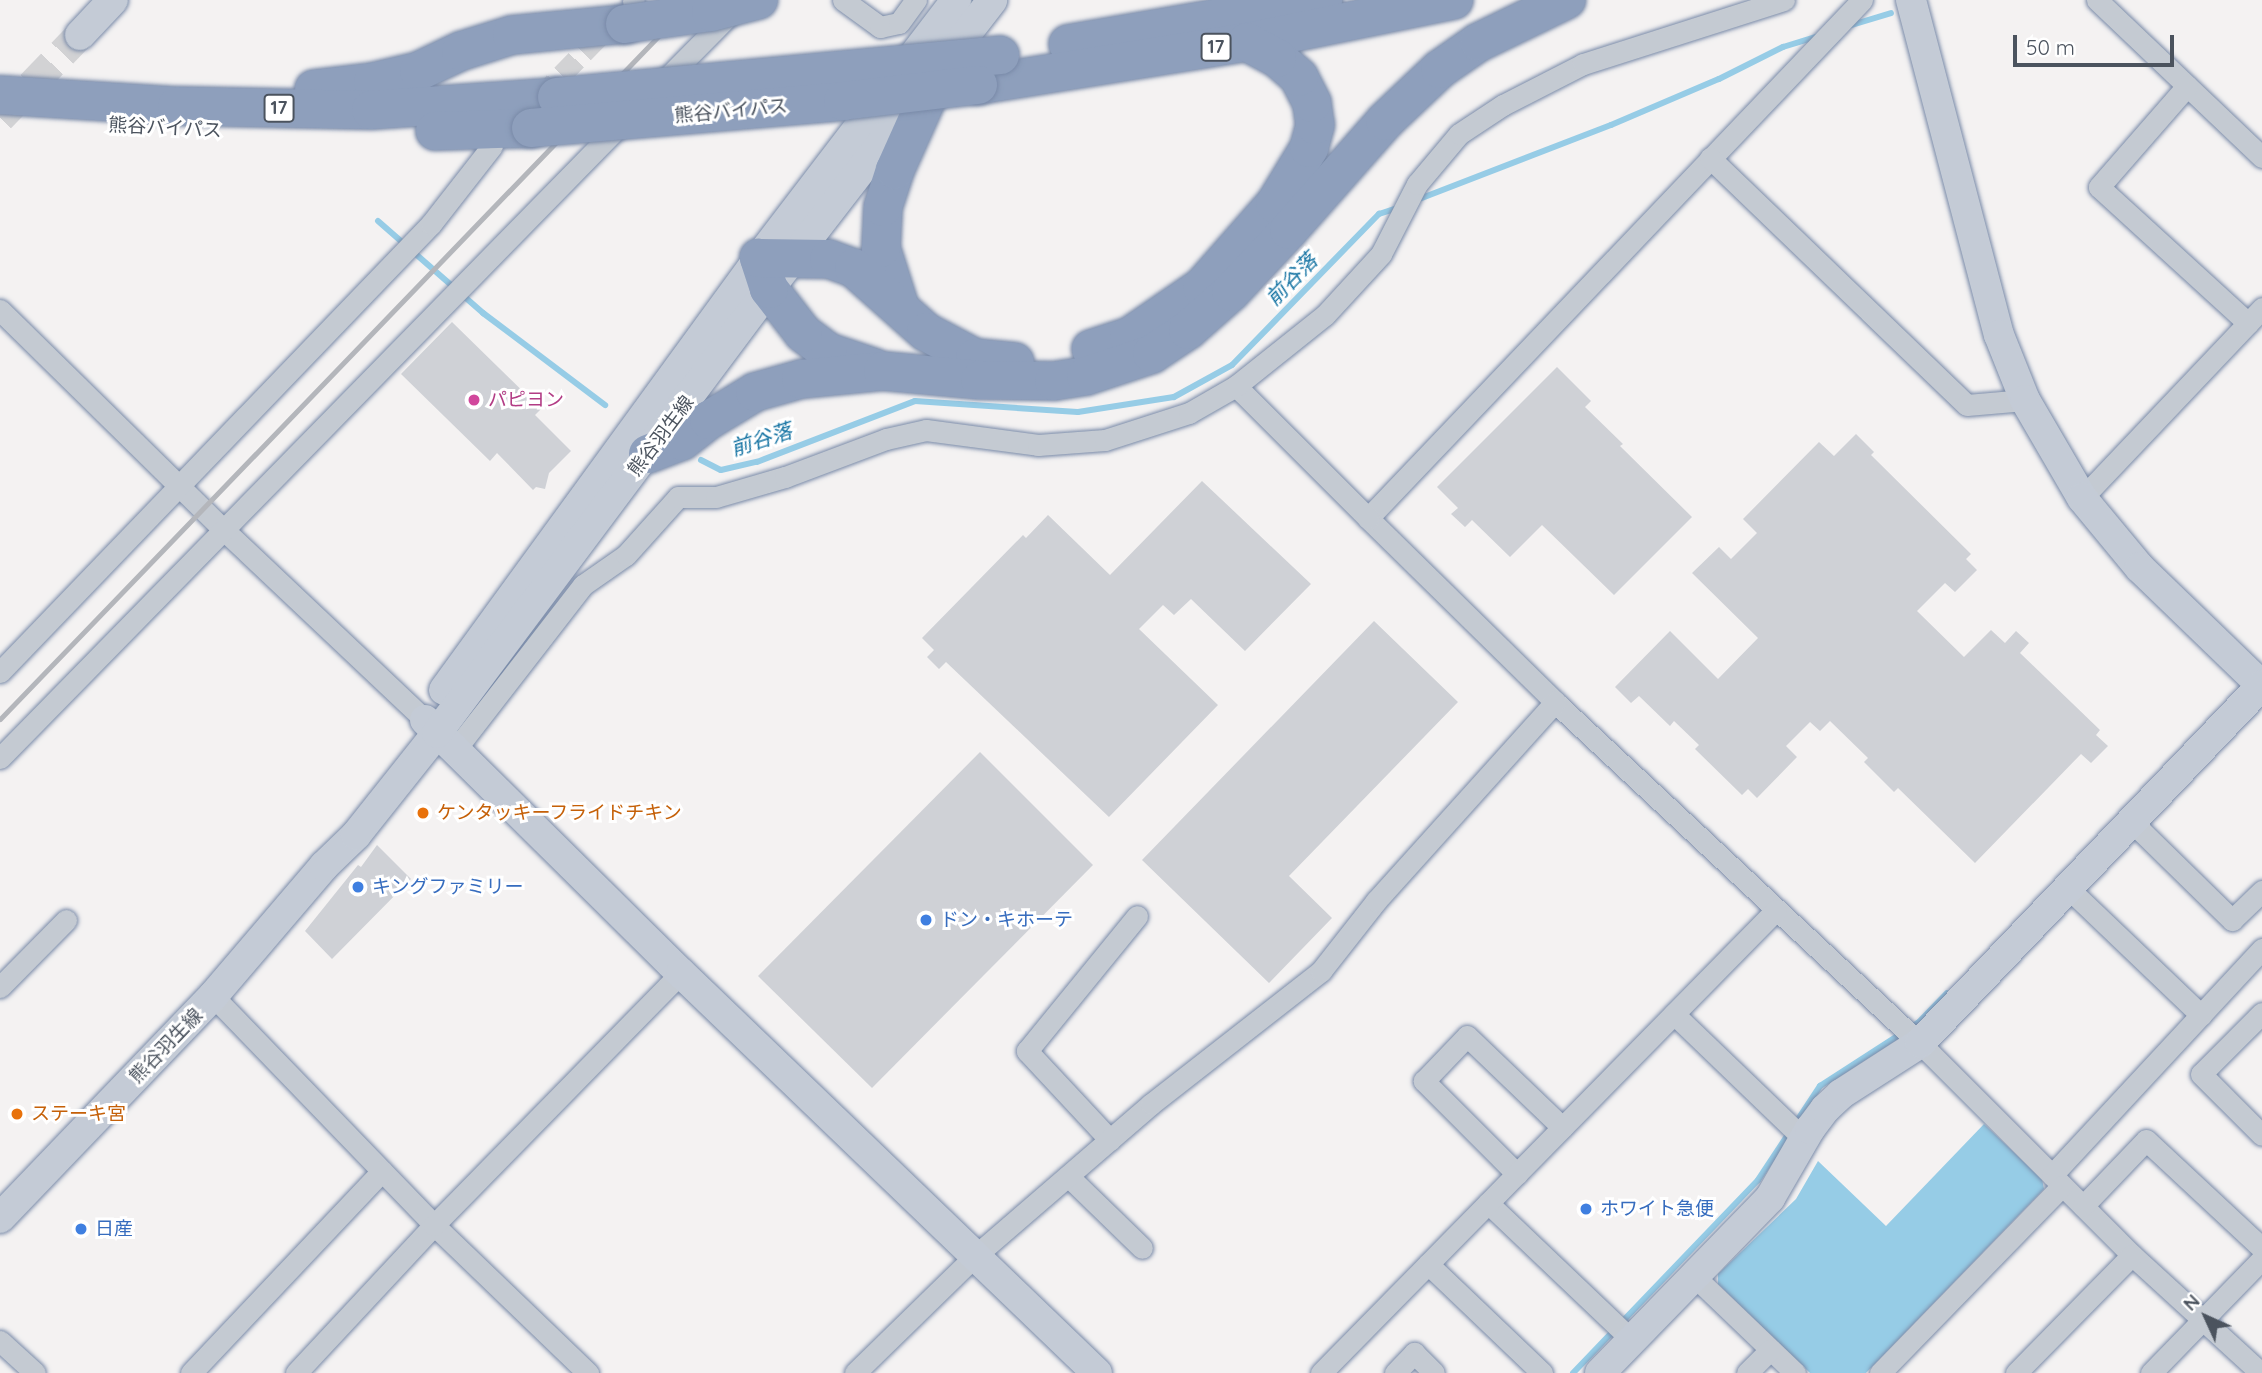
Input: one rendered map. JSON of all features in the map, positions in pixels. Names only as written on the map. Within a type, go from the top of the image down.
[{"type":"highway","points":[[177,106],[373,82],[419,71],[461,51],[512,35],[631,8],[711,12],[758,0]]},
{"type":"highway","name":"熊谷バイパス","points":[[0,119],[296,135],[531,128],[843,101],[1324,0]]},
{"type":"highway","name":"熊谷バイパス","points":[[0,95],[177,106],[372,110],[989,70],[1247,42],[1454,0]]},
{"type":"highway","points":[[648,454],[682,441],[709,420],[755,392],[801,379],[883,371],[979,380],[1054,381],[1086,376],[1152,354],[1188,330],[1231,292],[1385,121],[1440,69],[1479,42],[1566,0]]},
{"type":"highway","points":[[883,371],[828,352],[803,333],[775,268],[829,258],[854,268],[926,332],[975,358],[1021,362],[1076,354],[1129,337],[1202,287],[1275,204],[1309,148],[1315,125],[1312,103],[1299,77],[1277,58],[1247,42]]},
{"type":"highway","points":[[900,308],[881,248],[883,207],[895,170],[941,67]]},
{"type":"street","points":[[80,35],[113,0]]},
{"type":"street","points":[[0,758],[744,0]]},
{"type":"street","points":[[843,0],[880,27],[899,23],[916,0]]},
{"type":"street","name":"熊谷羽生線","points":[[0,1218],[213,996],[324,866],[345,829],[438,734],[648,454],[956,0]]},
{"type":"street","name":"熊谷羽生線","points":[[438,734],[775,268],[941,67],[992,0]]},
{"type":"street","points":[[438,734],[583,585],[626,555],[678,497],[716,497],[785,477],[886,439],[926,430],[1038,445],[1105,440],[1189,413],[1236,386],[1325,315],[1381,254],[1417,184],[1459,134],[1503,106],[1583,64],[1784,0]]},
{"type":"street","points":[[1600,1373],[1770,1198],[1804,1139],[1840,1094],[1920,1043],[2133,823],[2257,681],[2140,568],[2081,498],[2025,400],[1999,335],[1911,0]]},
{"type":"street","points":[[2097,0],[2262,158]]},
{"type":"street","points":[[1368,518],[1710,158],[1854,2]]},
{"type":"street","points":[[2081,498],[2255,316],[2099,187],[2187,86]]},
{"type":"street","points":[[0,672],[430,224],[492,146]]},
{"type":"street","points":[[1710,158],[1967,405],[2025,400]]},
{"type":"street","points":[[0,310],[681,973],[1097,1373]]},
{"type":"street","points":[[1236,386],[1555,702],[1920,1043],[2132,1255],[2261,1373]]},
{"type":"street","points":[[855,1373],[975,1256],[1237,1034],[1321,971],[1376,901],[1555,702]]},
{"type":"street","points":[[2133,823],[2232,920],[2262,891]]},
{"type":"street","points":[[2068,888],[2200,1015]]},
{"type":"street","points":[[1321,1373],[1776,910]]},
{"type":"street","points":[[1110,1140],[1027,1051],[1137,916]]},
{"type":"street","points":[[0,987],[66,920]]},
{"type":"street","points":[[1880,1373],[2057,1180],[2200,1015],[2262,949]]},
{"type":"street","points":[[296,1373],[434,1225],[681,973]]},
{"type":"street","points":[[213,996],[434,1225],[588,1373]]},
{"type":"street","points":[[1674,1014],[1804,1139]]},
{"type":"street","points":[[2259,1023],[2202,1074],[2262,1135]]},
{"type":"street","points":[[1517,1174],[1424,1081],[1467,1036],[1562,1128]]},
{"type":"street","points":[[2083,1206],[2146,1140],[2262,1248]]},
{"type":"street","points":[[191,1373],[382,1171]]},
{"type":"street","points":[[1068,1176],[1142,1248]]},
{"type":"street","points":[[1488,1203],[1632,1340]]},
{"type":"street","points":[[2017,1373],[2132,1255]]},
{"type":"street","points":[[2151,1373],[2262,1259]]},
{"type":"street","points":[[1428,1264],[1542,1373]]},
{"type":"street","points":[[1694,1276],[1794,1373]]},
{"type":"street","points":[[0,1341],[35,1373]]},
{"type":"street","points":[[1747,1373],[1770,1350]]},
{"type":"street","points":[[1395,1373],[1414,1353],[1434,1373]]},
{"type":"water","points":[[1984,1124],[2042,1179],[2044,1189],[1866,1373],[1810,1373],[1718,1284],[1718,1274],[1796,1199],[1818,1161],[1886,1226]]},
{"type":"building","points":[[452,322],[541,409],[535,415],[571,451],[549,473],[545,489],[536,487],[533,490],[497,453],[490,461],[401,374]]},
{"type":"building","points":[[1557,367],[1591,401],[1585,407],[1623,444],[1620,446],[1692,517],[1614,595],[1542,525],[1510,557],[1472,520],[1465,527],[1451,514],[1458,508],[1437,487]]},
{"type":"building","points":[[1856,434],[1874,452],[1871,455],[1971,554],[1966,559],[1977,570],[1955,592],[1945,583],[1917,611],[1964,657],[1991,630],[2005,643],[2016,631],[2029,643],[2020,653],[2100,730],[2096,735],[2108,746],[2091,763],[2081,754],[1975,863],[1898,788],[1894,792],[1864,762],[1868,758],[1830,721],[1820,731],[1810,722],[1786,746],[1797,757],[1757,798],[1748,789],[1742,795],[1695,749],[1699,745],[1674,721],[1670,726],[1639,696],[1631,703],[1615,687],[1670,631],[1718,679],[1758,638],[1692,573],[1719,547],[1731,559],[1757,533],[1743,519],[1819,442],[1834,456]]},
{"type":"building","points":[[1202,481],[1311,584],[1245,651],[1191,599],[1174,615],[1163,605],[1139,629],[1218,705],[1109,817],[946,662],[939,669],[927,657],[934,650],[922,638],[1023,535],[1026,538],[1048,515],[1110,575]]},
{"type":"building","points":[[1374,621],[1458,702],[1289,876],[1332,918],[1269,983],[1142,860]]},
{"type":"building","name":"ドン・キホーテ","points":[[980,752],[1093,865],[872,1088],[758,976]]},
{"type":"building","points":[[377,845],[411,879],[332,959],[305,931]]},
{"type":"waterway","name":"前谷落","points":[[1845,27],[1891,13]]},
{"type":"waterway","name":"前谷落","points":[[1414,201],[1611,125],[1719,79],[1783,47],[1818,36]]},
{"type":"waterway","name":"前谷落","points":[[701,460],[721,470],[757,462],[915,401],[1078,412],[1174,397],[1232,365],[1379,214],[1397,208]]},
{"type":"waterway","name":"前谷落","points":[[378,221],[483,313],[605,405]]},
{"type":"waterway","points":[[1573,1373],[1758,1180],[1820,1086],[1919,1022],[1947,993]]},
{"type":"tunnel","points":[[540,97],[608,27]]},
{"type":"tunnel","points":[[0,118],[80,35]]},
{"type":"railway","points":[[0,719],[693,0]]},
{"type":"place","name":"パピヨン","points":[[474,400]]},
{"type":"place","name":"ケンタッキーフライドチキン","points":[[423,813]]},
{"type":"place","name":"キングファミリー","points":[[358,887]]},
{"type":"place","name":"ドン・キホーテ","points":[[926,920]]},
{"type":"place","name":"ステーキ宮","points":[[17,1114]]},
{"type":"place","name":"ホワイト急便","points":[[1586,1209]]},
{"type":"place","name":"日産","points":[[81,1229]]}]
